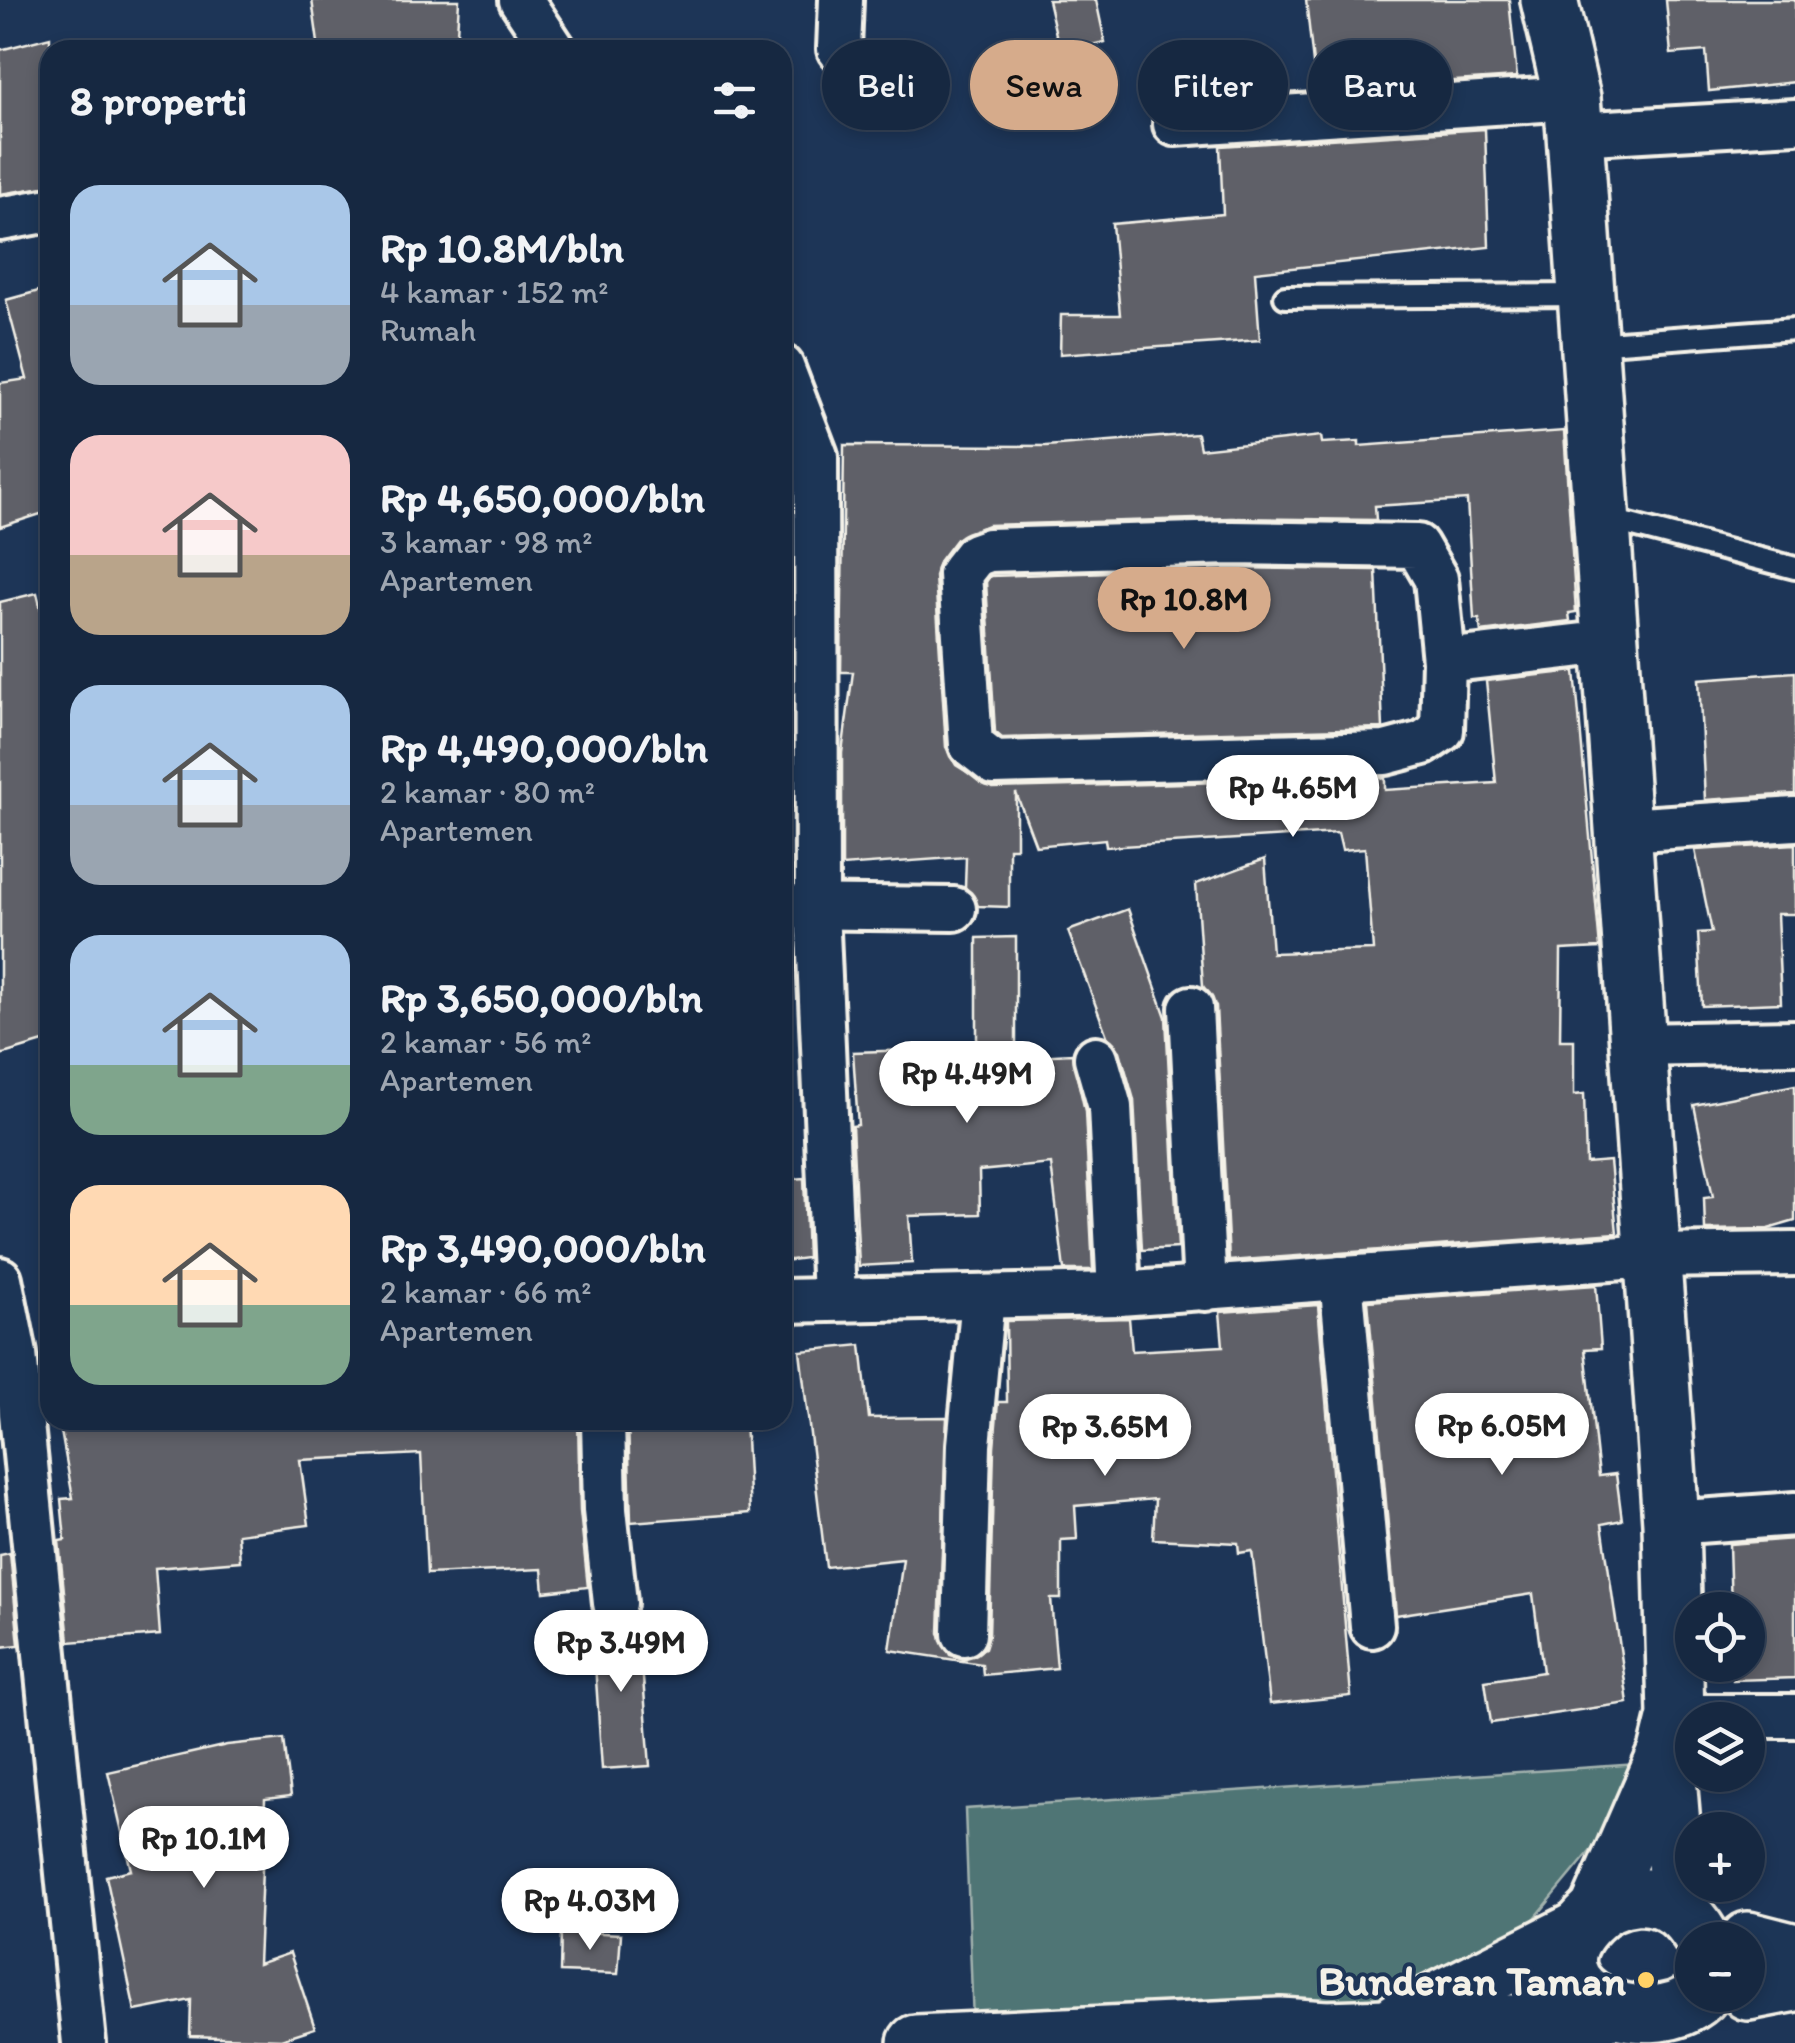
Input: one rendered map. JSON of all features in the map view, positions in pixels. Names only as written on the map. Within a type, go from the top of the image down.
[{"type":"street","points":[[521,0],[547,40]]},
{"type":"street","points":[[839,40],[841,0]]},
{"type":"street","points":[[1550,0],[1573,116],[1671,1522],[1671,1734],[1692,1922]]},
{"type":"street","points":[[1288,122],[1573,116],[1795,121]]},
{"type":"street","points":[[0,219],[40,212]]},
{"type":"street","points":[[792,393],[816,456],[800,908],[834,1297]]},
{"type":"street","points":[[1232,543],[1417,546],[1436,580],[1444,661],[1442,730],[1423,743],[1385,753],[994,763],[971,744],[960,574],[975,555],[989,550],[1232,543]]},
{"type":"street","points":[[1444,661],[1609,642]]},
{"type":"street","points":[[1624,830],[1795,819]]},
{"type":"street","points":[[800,908],[954,909]]},
{"type":"street","points":[[1190,1008],[1205,1289]]},
{"type":"street","points":[[1637,1045],[1795,1042]]},
{"type":"street","points":[[1096,1058],[1110,1107],[1119,1294]]},
{"type":"street","points":[[792,1300],[1119,1294],[1652,1256],[1795,1254]]},
{"type":"street","points":[[1341,1278],[1372,1626]]},
{"type":"street","points":[[0,1279],[18,1338],[84,2043]]},
{"type":"street","points":[[964,1634],[969,1445],[983,1298]]},
{"type":"street","points":[[603,1430],[605,1510],[615,1602]]},
{"type":"street","points":[[1671,1522],[1795,1514]]},
{"type":"street","points":[[1671,1734],[1795,1716]]},
{"type":"street","points":[[1605,2031],[1574,1994],[1568,1962],[1671,1734]]},
{"type":"street","points":[[1388,2026],[1640,1896],[1687,1922]]},
{"type":"street","points":[[1765,1944],[1795,1952]]},
{"type":"street","points":[[1765,1989],[1795,1984]]},
{"type":"street","points":[[916,2043],[1303,2035],[1388,2026],[1649,2035],[1701,2012]]},
{"type":"lane","points":[[1285,297],[1588,320],[1795,329]]},
{"type":"lane","points":[[1602,518],[1795,568]]},
{"type":"green space","points":[[1640,1764],[1617,1819],[1530,1924],[1383,2010],[973,2023],[965,1809]]},
{"type":"building","points":[[312,0],[459,0],[457,40],[318,40]]},
{"type":"building","points":[[1048,0],[1096,0],[1105,40],[1057,40]]},
{"type":"building","points":[[1306,0],[1509,0],[1517,77],[1452,81],[1452,40],[1310,40]]},
{"type":"building","points":[[1666,0],[1795,0],[1795,82],[1709,91],[1706,51],[1671,54]]},
{"type":"building","points":[[50,37],[40,40],[40,188],[0,194],[0,50]]},
{"type":"building","points":[[1485,129],[1489,247],[1255,272],[1260,340],[1060,354],[1061,315],[1120,315],[1112,224],[1223,214],[1220,146]]},
{"type":"building","points":[[40,291],[40,514],[0,527],[0,383],[27,379],[6,300]]},
{"type":"building","points":[[1564,431],[1576,612],[1569,613],[1570,621],[1481,632],[1479,619],[1474,619],[1467,500],[1375,506],[1376,520],[1231,518],[988,525],[956,539],[940,560],[935,576],[946,747],[956,765],[993,788],[1385,778],[1385,790],[1496,783],[1486,681],[1575,671],[1600,948],[1561,950],[1560,1040],[1574,1040],[1574,1095],[1584,1094],[1586,1163],[1610,1161],[1617,1233],[1229,1261],[1216,1007],[1203,986],[1196,884],[1265,859],[1272,953],[1373,950],[1365,848],[1342,850],[1338,833],[1106,847],[1105,839],[1036,846],[1016,793],[1016,848],[1009,848],[1009,907],[978,906],[965,887],[966,857],[842,866],[842,753],[853,672],[841,672],[844,445],[1046,446],[1197,434],[1200,449],[1321,436],[1322,443],[1359,441],[1359,446]]},
{"type":"building","points":[[1232,568],[1376,570],[1383,728],[1002,738],[995,732],[986,582],[990,576]]},
{"type":"building","points":[[37,593],[40,605],[40,1043],[0,1055],[0,602]]},
{"type":"building","points":[[1795,672],[1795,794],[1705,800],[1699,679]]},
{"type":"building","points":[[1795,844],[1795,914],[1777,914],[1781,1003],[1702,1006],[1698,933],[1712,932],[1695,850]]},
{"type":"building","points":[[1128,909],[1166,1017],[1178,1248],[1142,1250],[1134,1100],[1120,1051],[1107,1036],[1068,931]]},
{"type":"building","points":[[1016,937],[1016,1057],[1072,1054],[1085,1111],[1093,1270],[1064,1270],[1051,1164],[979,1171],[980,1214],[909,1216],[912,1263],[859,1266],[852,1126],[858,1125],[853,1052],[977,1048],[977,938]]},
{"type":"building","points":[[1795,1085],[1795,1221],[1768,1229],[1705,1230],[1704,1198],[1713,1197],[1694,1105]]},
{"type":"building","points":[[804,1178],[807,1258],[792,1260],[792,1179]]},
{"type":"building","points":[[1596,1285],[1601,1348],[1585,1349],[1599,1476],[1616,1474],[1622,1520],[1602,1524],[1628,1703],[1491,1723],[1485,1681],[1543,1672],[1533,1594],[1396,1615],[1368,1301]]},
{"type":"building","points":[[1318,1305],[1351,1696],[1270,1704],[1252,1551],[1239,1553],[1238,1543],[1153,1539],[1155,1499],[1075,1506],[1077,1539],[1061,1540],[1061,1599],[1051,1599],[1057,1668],[983,1675],[982,1664],[890,1650],[903,1559],[826,1567],[800,1351],[861,1345],[869,1418],[947,1417],[939,1633],[950,1655],[964,1659],[985,1648],[989,1635],[994,1447],[998,1402],[1007,1402],[1006,1321],[1129,1318],[1132,1351],[1223,1346],[1220,1312]]},
{"type":"building","points":[[61,1430],[578,1430],[580,1511],[588,1587],[544,1592],[542,1569],[427,1574],[421,1454],[300,1460],[309,1525],[238,1534],[240,1561],[155,1568],[160,1635],[69,1642],[59,1541],[65,1540],[61,1499],[73,1498]]},
{"type":"building","points":[[628,1430],[746,1430],[750,1513],[631,1522]]},
{"type":"building","points":[[1795,1539],[1795,1678],[1765,1679],[1765,1592],[1730,1592],[1729,1544]]},
{"type":"building","points":[[10,1553],[19,1645],[0,1647],[0,1555]]},
{"type":"building","points":[[638,1615],[650,1766],[602,1769],[592,1619],[617,1628]]},
{"type":"building","points":[[284,1739],[291,1796],[265,1799],[258,1964],[290,1953],[315,2028],[281,2039],[190,2036],[191,2000],[135,2011],[106,1876],[131,1870],[108,1772],[227,1745]]},
{"type":"building","points":[[561,1931],[621,1934],[618,1974],[560,1972]]},
{"type":"place","name":"Bunderan Taman","points":[[1646,1980]]}]
